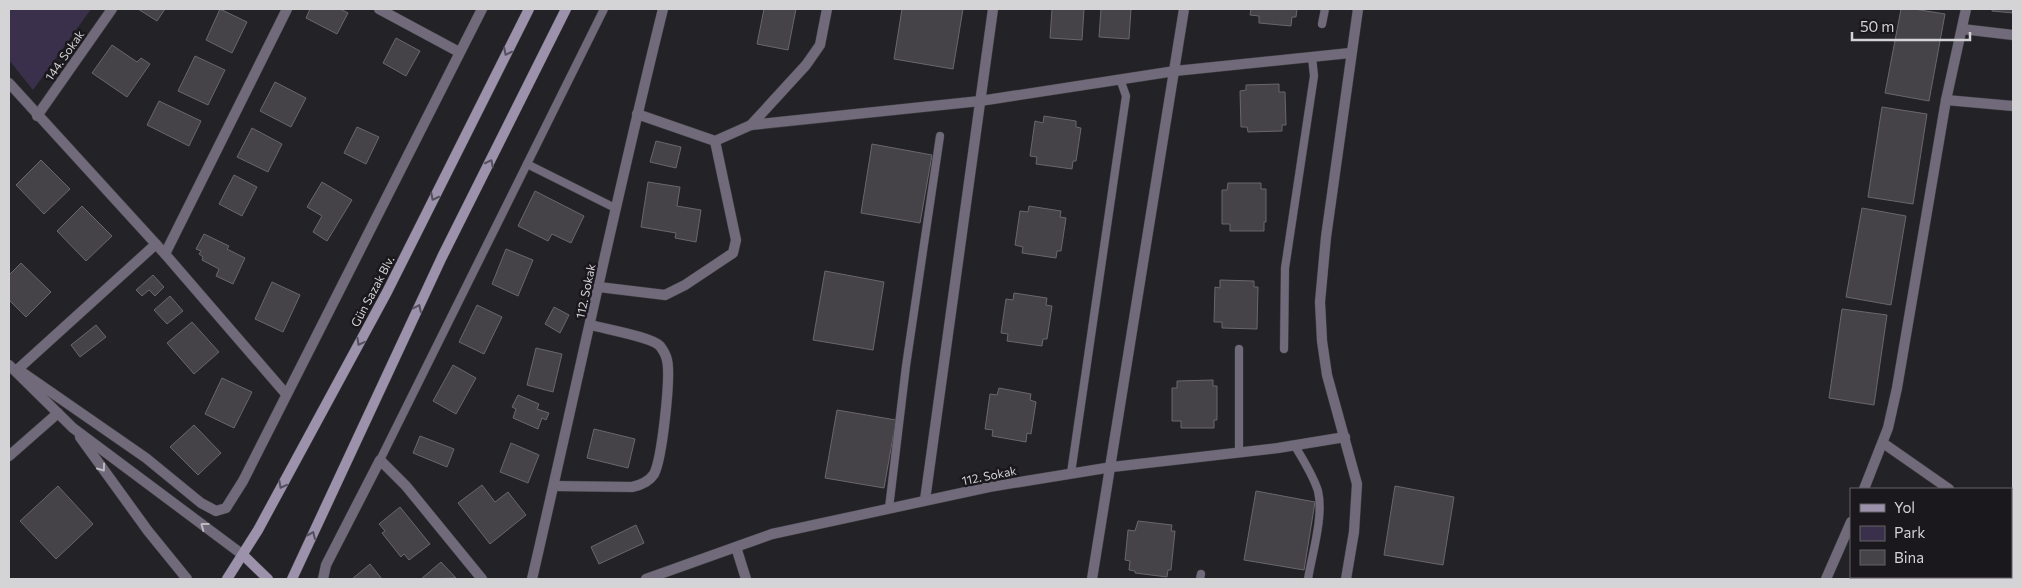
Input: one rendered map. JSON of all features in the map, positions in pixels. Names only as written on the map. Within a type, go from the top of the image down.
[{"type":"main road","name":"Gün Sazak Blv.","points":[[227,579],[243,555],[387,292],[529,9]]},
{"type":"main road","points":[[292,579],[442,257],[566,9]]},
{"type":"main road","points":[[243,555],[268,579]]},
{"type":"street","name":"144. Sokak","points":[[37,116],[112,9]]},
{"type":"street","points":[[165,254],[288,9]]},
{"type":"street","points":[[378,9],[459,52]]},
{"type":"street","name":"112. Sokak","points":[[532,579],[575,387],[591,325],[615,208],[664,9]]},
{"type":"street","points":[[750,125],[785,90],[820,45],[827,9]]},
{"type":"street","points":[[925,500],[993,9]]},
{"type":"street","points":[[1092,579],[1112,467],[1184,9]]},
{"type":"street","points":[[1346,579],[1354,532],[1357,484],[1327,375],[1322,340],[1320,302],[1326,237],[1350,53],[1358,9]]},
{"type":"street","points":[[1864,488],[1888,428],[1897,388],[1946,100],[1966,9]]},
{"type":"street","points":[[12,366],[146,458],[201,503],[216,511],[226,508],[243,481],[459,52],[478,10]]},
{"type":"street","points":[[1962,30],[2013,35]]},
{"type":"street","points":[[637,114],[715,141],[750,125],[980,101],[1175,71],[1350,53]]},
{"type":"street","points":[[9,83],[37,116],[165,254],[286,394]]},
{"type":"street","points":[[1946,100],[2013,106]]},
{"type":"street","points":[[599,287],[665,295],[685,285],[733,252],[736,240],[715,141]]},
{"type":"street","points":[[12,366],[156,244]]},
{"type":"street","points":[[554,486],[632,487],[642,485],[650,480],[655,473],[658,462],[667,398],[667,361],[664,352],[654,341],[591,325]]},
{"type":"street","points":[[12,366],[73,428],[243,555]]},
{"type":"street","points":[[9,456],[58,413]]},
{"type":"street","points":[[73,428],[148,531],[186,579]]},
{"type":"street","name":"112. Sokak","points":[[646,579],[772,534],[925,500],[1071,473],[1295,446],[1345,437]]},
{"type":"street","points":[[1883,443],[1948,488]]},
{"type":"street","points":[[323,579],[326,565],[380,460],[406,486],[482,579]]},
{"type":"street","points":[[1826,579],[1850,524]]},
{"type":"street","points":[[736,547],[746,579]]},
{"type":"lane","points":[[380,460],[604,9]]},
{"type":"lane","points":[[1322,24],[1325,9]]},
{"type":"lane","points":[[1284,349],[1285,268],[1314,76],[1312,57]]},
{"type":"lane","points":[[1071,473],[1126,96],[1120,79]]},
{"type":"lane","points":[[889,508],[906,366],[940,136]]},
{"type":"lane","points":[[527,164],[615,208]]},
{"type":"lane","points":[[1239,350],[1239,453]]},
{"type":"lane","points":[[1295,446],[1316,485],[1319,500],[1319,514],[1308,579]]},
{"type":"green space","points":[[9,9],[91,9],[33,90],[9,60]]},
{"type":"building","points":[[138,9],[165,9],[157,21]]},
{"type":"building","points":[[220,9],[247,22],[232,53],[206,40]]},
{"type":"building","points":[[310,9],[340,9],[348,13],[337,34],[306,18]]},
{"type":"building","points":[[764,9],[796,9],[788,50],[757,44]]},
{"type":"building","points":[[902,9],[963,9],[953,69],[894,59]]},
{"type":"building","points":[[1052,9],[1084,9],[1082,40],[1050,38]]},
{"type":"building","points":[[1101,9],[1131,9],[1129,39],[1099,37]]},
{"type":"building","points":[[1251,9],[1297,9],[1296,17],[1292,17],[1291,26],[1259,23],[1259,16],[1250,15]]},
{"type":"building","points":[[1901,9],[1945,14],[1929,101],[1885,93]]},
{"type":"building","points":[[1992,9],[2013,9],[2013,13],[1992,11]]},
{"type":"building","points":[[396,38],[420,51],[406,76],[383,63]]},
{"type":"building","points":[[112,45],[137,62],[141,58],[150,64],[127,97],[92,73]]},
{"type":"building","points":[[195,56],[225,70],[208,105],[178,91]]},
{"type":"building","points":[[275,82],[306,98],[291,127],[260,111]]},
{"type":"building","points":[[1279,84],[1279,92],[1285,92],[1286,125],[1282,125],[1282,131],[1248,132],[1247,127],[1241,127],[1240,91],[1246,90],[1246,85]]},
{"type":"building","points":[[159,101],[201,121],[189,146],[147,125]]},
{"type":"building","points":[[1882,107],[1927,114],[1913,204],[1868,197]]},
{"type":"building","points":[[1044,116],[1076,121],[1076,127],[1081,128],[1076,161],[1073,161],[1072,169],[1036,164],[1037,157],[1030,156],[1035,121],[1043,123]]},
{"type":"building","points":[[357,127],[379,137],[366,164],[344,153]]},
{"type":"building","points":[[252,128],[282,144],[268,172],[237,157]]},
{"type":"building","points":[[656,141],[681,147],[676,168],[650,162]]},
{"type":"building","points":[[872,144],[932,155],[920,223],[861,213]]},
{"type":"building","points":[[41,160],[70,189],[44,214],[16,185]]},
{"type":"building","points":[[234,175],[257,187],[242,216],[219,204]]},
{"type":"building","points":[[322,182],[352,200],[327,241],[313,232],[322,216],[307,207]]},
{"type":"building","points":[[648,182],[680,187],[677,206],[701,210],[696,242],[675,238],[676,233],[641,227]]},
{"type":"building","points":[[1228,183],[1261,183],[1261,189],[1266,189],[1266,222],[1264,222],[1264,231],[1230,231],[1230,224],[1222,224],[1222,190],[1227,190]]},
{"type":"building","points":[[535,191],[584,216],[571,243],[552,234],[548,241],[518,226]]},
{"type":"building","points":[[82,206],[112,236],[86,261],[57,231]]},
{"type":"building","points":[[1029,206],[1061,211],[1060,217],[1066,218],[1061,251],[1057,251],[1056,258],[1022,253],[1023,247],[1015,245],[1020,211],[1028,212]]},
{"type":"building","points":[[1862,208],[1906,216],[1891,305],[1846,297]]},
{"type":"building","points":[[204,234],[229,246],[227,249],[245,258],[233,284],[216,276],[219,269],[202,260],[203,257],[199,254],[201,251],[196,249]]},
{"type":"building","points":[[506,249],[533,260],[518,296],[492,284]]},
{"type":"building","points":[[21,263],[51,292],[26,317],[9,300],[9,275]]},
{"type":"building","points":[[825,271],[884,282],[873,350],[813,340]]},
{"type":"building","points":[[153,275],[164,287],[155,296],[149,290],[142,296],[136,290]]},
{"type":"building","points":[[1220,280],[1254,281],[1254,287],[1258,287],[1257,329],[1222,328],[1222,322],[1214,322],[1215,287],[1220,288]]},
{"type":"building","points":[[272,282],[300,295],[283,332],[255,319]]},
{"type":"building","points":[[1014,293],[1047,298],[1046,305],[1052,306],[1047,339],[1043,339],[1042,346],[1007,341],[1008,334],[1001,333],[1006,299],[1013,300]]},
{"type":"building","points":[[170,296],[183,311],[167,324],[154,310]]},
{"type":"building","points":[[477,305],[502,317],[484,354],[459,342]]},
{"type":"building","points":[[554,307],[569,315],[560,333],[545,324]]},
{"type":"building","points":[[1842,309],[1887,315],[1874,405],[1829,398]]},
{"type":"building","points":[[192,322],[219,352],[194,374],[167,343]]},
{"type":"building","points":[[96,325],[106,337],[80,357],[71,345]]},
{"type":"building","points":[[536,348],[562,354],[553,392],[527,385]]},
{"type":"building","points":[[453,365],[476,378],[456,414],[433,401]]},
{"type":"building","points":[[222,378],[252,392],[234,428],[205,414]]},
{"type":"building","points":[[1213,380],[1213,386],[1217,386],[1217,420],[1214,420],[1214,428],[1181,428],[1181,421],[1172,421],[1172,388],[1177,388],[1177,381]]},
{"type":"building","points":[[999,388],[1031,394],[1030,400],[1036,402],[1031,434],[1027,433],[1026,442],[992,436],[993,430],[985,429],[990,394],[997,395]]},
{"type":"building","points":[[518,395],[539,404],[537,409],[549,413],[546,420],[542,418],[538,429],[513,418],[516,409],[512,407]]},
{"type":"building","points":[[837,410],[896,420],[884,488],[825,478]]},
{"type":"building","points":[[194,425],[221,453],[198,475],[170,447]]},
{"type":"building","points":[[594,429],[635,439],[628,468],[587,458]]},
{"type":"building","points":[[420,436],[454,449],[447,467],[413,453]]},
{"type":"building","points":[[511,443],[539,455],[528,483],[500,472]]},
{"type":"building","points":[[482,485],[495,502],[508,492],[526,515],[490,544],[458,503]]},
{"type":"building","points":[[58,486],[93,524],[56,559],[20,521]]},
{"type":"building","points":[[1395,486],[1454,497],[1443,565],[1384,555]]},
{"type":"building","points":[[1256,491],[1315,502],[1304,570],[1244,560]]},
{"type":"building","points":[[400,507],[430,544],[409,560],[404,554],[401,557],[382,533],[385,531],[379,524]]},
{"type":"building","points":[[1138,521],[1172,525],[1171,531],[1175,531],[1171,570],[1168,570],[1167,577],[1135,573],[1135,571],[1129,570],[1130,561],[1125,560],[1128,530],[1135,531]]},
{"type":"building","points":[[636,525],[644,543],[599,564],[591,547]]},
{"type":"building","points":[[441,562],[456,578],[421,579]]},
{"type":"building","points":[[370,564],[382,579],[352,579]]}]
